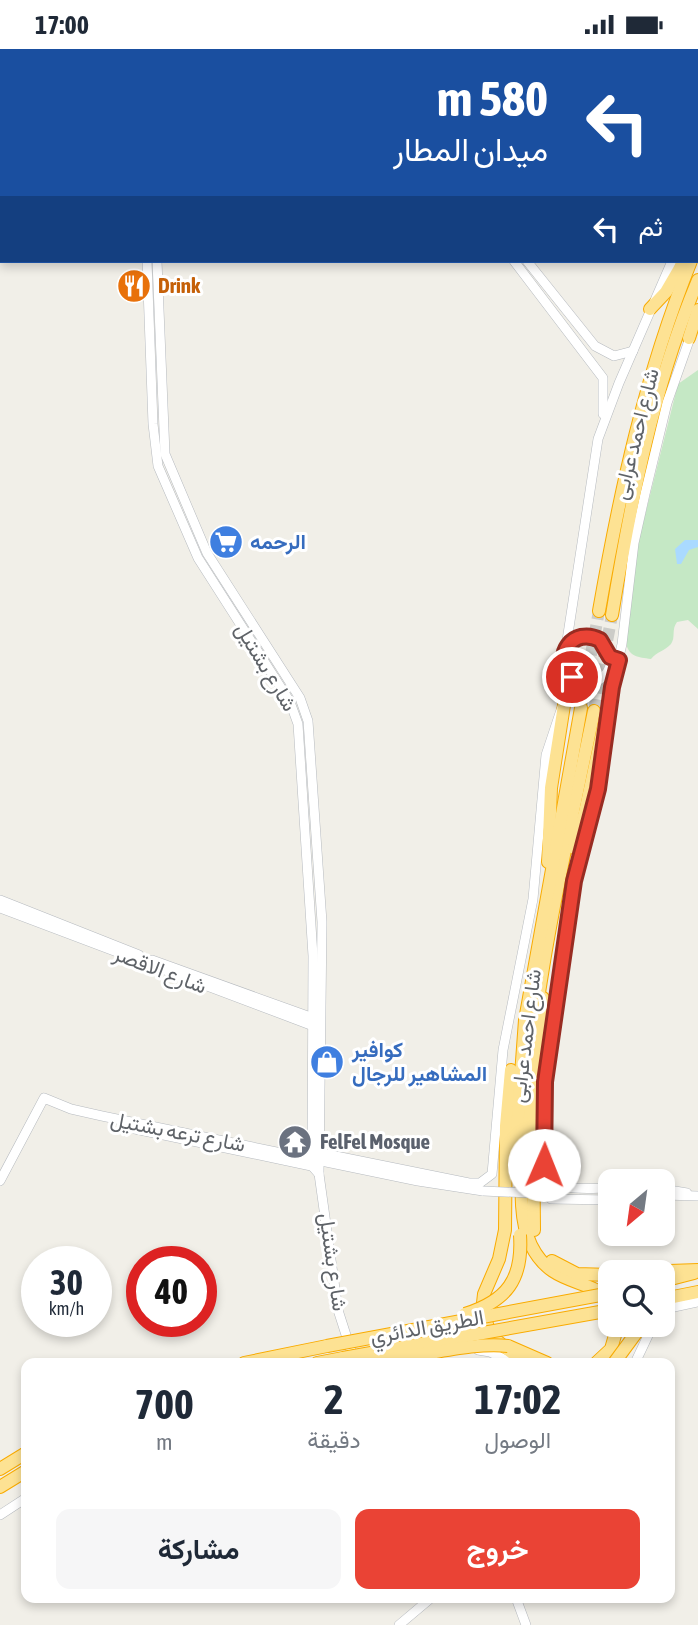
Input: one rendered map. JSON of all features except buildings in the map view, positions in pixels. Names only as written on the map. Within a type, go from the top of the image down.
[{"type":"highway","points":[[650,309],[666,292],[684,263]]},
{"type":"highway","name":"شارع احمد عرابى","points":[[690,263],[661,340],[635,428],[606,613],[652,415],[676,336],[698,280]]},
{"type":"highway","points":[[689,338],[698,310]]},
{"type":"highway","points":[[557,872],[585,812],[611,678]]},
{"type":"highway","points":[[557,872],[547,852],[549,811],[565,699]]},
{"type":"highway","name":"شارع احمد عرابى","points":[[441,1324],[487,1305],[505,1291],[520,1264],[515,1133],[525,1020],[588,709]]},
{"type":"highway","name":"شارع احمد عرابى","points":[[557,872],[525,1104],[522,1186],[527,1233],[536,1254],[552,1271],[571,1283],[598,1291]]},
{"type":"highway","points":[[540,990],[545,1011],[533,1122],[534,1231],[541,1248],[560,1267],[586,1276],[598,1276]]},
{"type":"highway","points":[[519,1358],[492,1337],[482,1312],[484,1294],[497,1266],[504,1237],[508,1091],[515,1049],[525,1020]]},
{"type":"highway","points":[[675,1271],[698,1271]]},
{"type":"highway","points":[[675,1278],[698,1271]]},
{"type":"highway","name":"الطريق الدائري","points":[[268,1358],[598,1295]]},
{"type":"highway","points":[[675,1298],[696,1296]]},
{"type":"highway","points":[[675,1306],[696,1296]]},
{"type":"highway","name":"الطريق الدائري","points":[[349,1357],[598,1312]]},
{"type":"highway","points":[[601,1358],[611,1349],[614,1337]]},
{"type":"highway","points":[[621,1358],[641,1337]]},
{"type":"highway","points":[[398,1358],[491,1345],[508,1346],[536,1358]]},
{"type":"highway","points":[[0,1469],[21,1456]]},
{"type":"highway","points":[[0,1487],[21,1474]]},
{"type":"street","name":"شارع بشتيل","points":[[147,263],[153,425],[159,466],[198,558],[290,702],[298,724],[317,1023]]},
{"type":"street","name":"شارع بشتيل","points":[[157,263],[165,454],[207,553],[300,698],[307,717],[320,871],[316,1162],[338,1310],[349,1357]]},
{"type":"street","points":[[516,263],[603,378],[602,426]]},
{"type":"street","points":[[529,263],[596,347],[614,356],[633,351]]},
{"type":"street","points":[[611,678],[590,683],[572,677],[564,664],[566,647],[591,478],[602,426],[671,263]]},
{"type":"street","points":[[598,1188],[563,1187],[551,1180],[544,1165],[545,1082],[574,881],[598,789],[611,678],[634,543],[667,403],[689,338],[698,324]]},
{"type":"street","points":[[566,647],[582,636],[594,637],[605,644],[615,659]]},
{"type":"street","points":[[316,1162],[469,1183],[481,1183],[492,1174],[503,1050],[533,899],[546,755],[572,677]]},
{"type":"street","name":"شارع الاقصر","points":[[0,900],[317,1023]]},
{"type":"street","name":"شارع الاقصر","points":[[0,908],[317,1023]]},
{"type":"street","name":"شارع ترعه بشتيل","points":[[0,1181],[43,1101],[316,1162],[483,1193],[598,1199]]},
{"type":"street","points":[[676,1190],[696,1198]]},
{"type":"street","name":"شارع ترعه بشتيل","points":[[551,1197],[598,1195]]},
{"type":"street","points":[[676,1196],[696,1198]]},
{"type":"street","points":[[676,1200],[696,1198]]},
{"type":"street","points":[[637,1358],[645,1337]]},
{"type":"street","points":[[427,1358],[481,1350],[500,1358]]},
{"type":"street","points":[[0,1515],[21,1501]]},
{"type":"street","points":[[399,1625],[425,1603]]},
{"type":"street","points":[[520,1603],[526,1625]]},
{"type":"green space","points":[[698,370],[698,629],[688,620],[677,622],[671,644],[651,659],[642,658],[632,654],[626,643],[638,543],[678,384]]},
{"type":"water","points":[[685,540],[698,540],[698,547],[689,550],[681,564],[677,564],[675,549]]},
{"type":"tunnel","points":[[581,708],[599,611]]},
{"type":"tunnel","points":[[594,711],[612,615]]},
{"type":"place","name":"Drink","points":[[134,286]]},
{"type":"place","name":"الرحمه","points":[[226,542]]},
{"type":"place","name":"كوافير المشاهير للرجال","points":[[327,1062]]},
{"type":"place","name":"FelFel Mosque","points":[[295,1142]]},
{"type":"route","points":[[544,1165],[545,1082],[574,881],[598,789],[612,687],[619,660],[610,657],[608,649],[600,640],[588,636],[575,638],[566,647],[563,658],[566,670],[572,677]]}]
